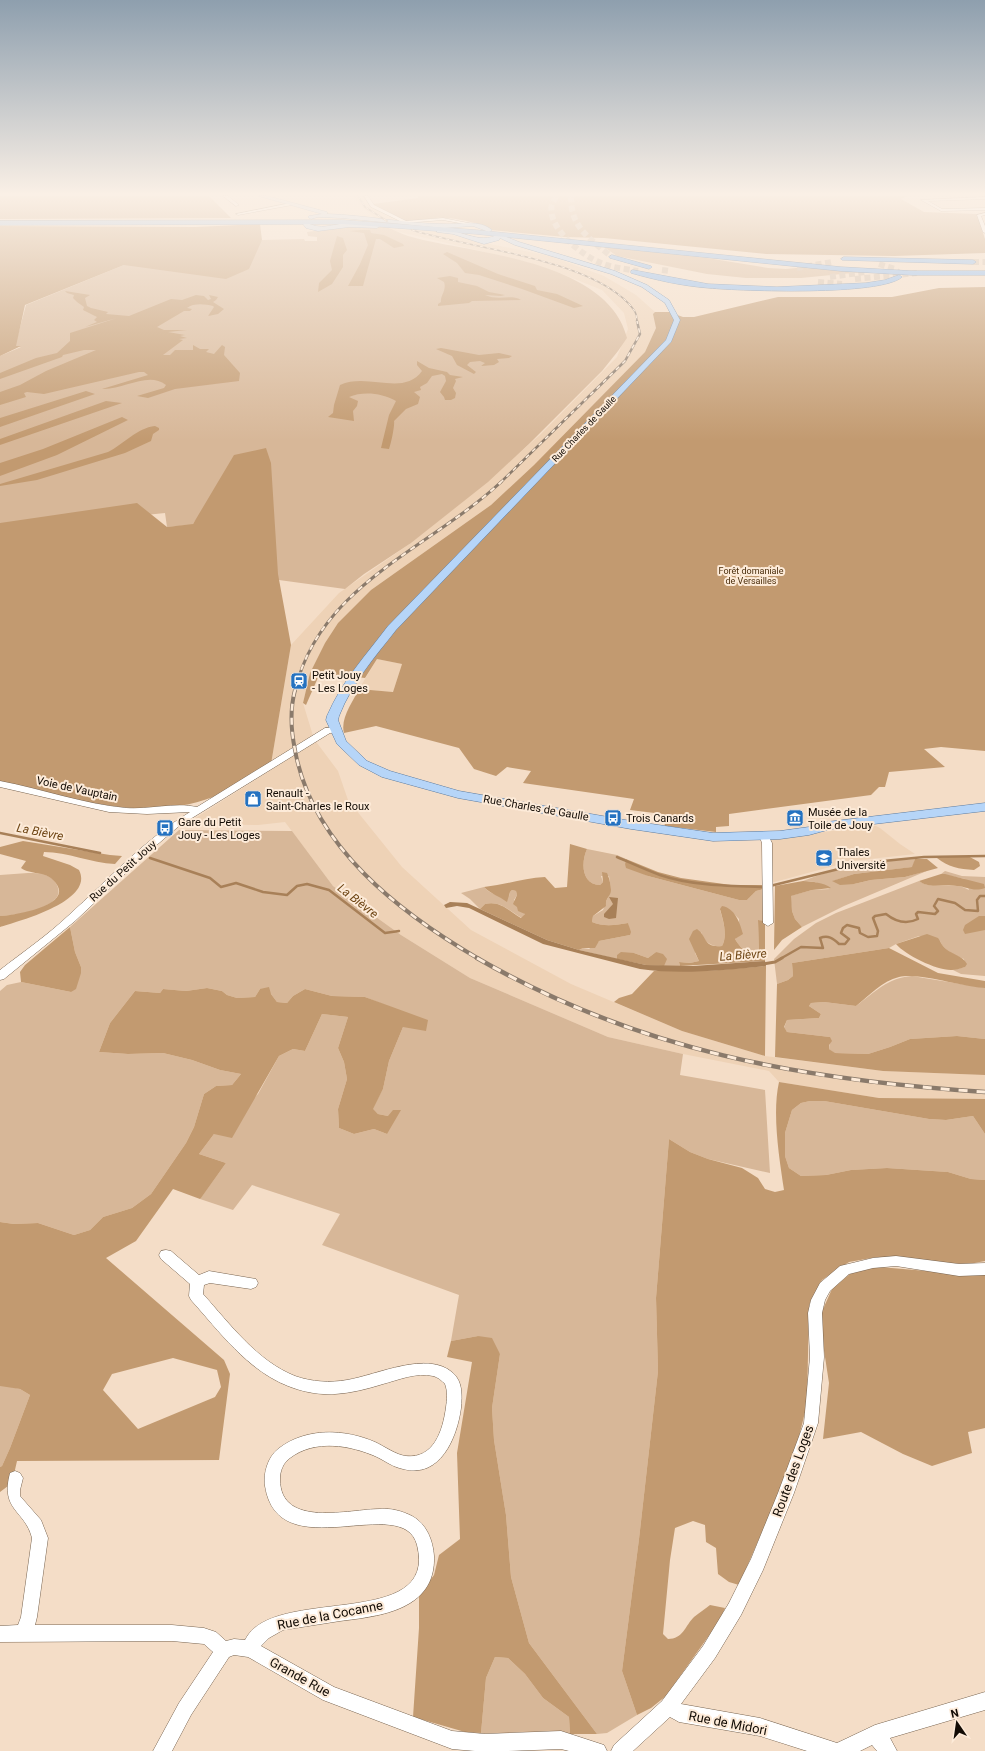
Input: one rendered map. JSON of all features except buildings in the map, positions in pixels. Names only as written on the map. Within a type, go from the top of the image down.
[{"type":"highway","points":[[658,278],[670,281],[709,286],[748,289],[876,285],[898,280],[879,283],[843,284]]},
{"type":"highway","points":[[666,278],[683,281],[746,287],[798,286],[855,279]]},
{"type":"highway","points":[[921,281],[937,278]]},
{"type":"highway","points":[[746,280],[818,282]]},
{"type":"main road","name":"Rue Charles de Gaulle","points":[[625,278],[657,292],[672,305],[676,312],[678,323],[674,334],[397,622],[373,652],[370,662],[355,683],[335,726],[343,745],[362,763],[386,774],[440,790],[693,835],[731,837],[809,831],[826,827],[985,807]]},
{"type":"main road","name":"Rue Charles de Gaulle","points":[[925,814],[937,809],[985,803]]},
{"type":"street","name":"Rue du Petit Jouy","points":[[0,976],[71,919],[166,832],[335,726]]},
{"type":"street","name":"Voie de Vauptain","points":[[0,784],[110,810],[140,811],[195,809],[198,811]]},
{"type":"street","points":[[764,835],[767,842],[768,923]]},
{"type":"street","points":[[166,1255],[189,1273],[197,1282],[209,1277],[251,1283]]},
{"type":"street","name":"Route des Loges","points":[[620,1751],[668,1707],[709,1652],[735,1609],[757,1564],[811,1423],[818,1357],[815,1313],[818,1300],[825,1287],[844,1270],[873,1262],[896,1261],[959,1270],[985,1268]]},
{"type":"street","name":"Rue de la Cocanne","points":[[197,1282],[196,1296],[244,1348],[267,1366],[290,1380],[306,1386],[328,1388],[377,1380],[419,1369],[429,1369],[441,1371],[449,1377],[454,1384],[454,1401],[447,1438],[435,1454],[420,1463],[402,1462],[364,1444],[345,1439],[325,1439],[301,1443],[280,1456],[271,1477],[273,1490],[278,1501],[286,1510],[301,1517],[320,1522],[386,1516],[405,1520],[417,1529],[426,1549],[426,1571],[409,1596],[379,1607],[283,1622],[271,1626],[258,1635],[250,1649]]},
{"type":"street","points":[[15,1478],[12,1488],[13,1496],[38,1529],[39,1534],[26,1625]]},
{"type":"street","points":[[0,1634],[26,1625],[172,1633],[204,1636],[210,1638],[224,1650],[185,1708],[162,1751]]},
{"type":"street","name":"Grande Rue","points":[[224,1650],[234,1647],[250,1649],[329,1694],[452,1740],[485,1743],[561,1740],[598,1751]]},
{"type":"street","points":[[841,1751],[875,1734],[985,1701]]},
{"type":"street","name":"Rue de Midori","points":[[668,1707],[679,1713],[760,1727],[834,1751]]},
{"type":"street","points":[[875,1734],[888,1751]]},
{"type":"shaded area","points":[[93,278],[569,278],[599,295],[616,314],[627,338],[602,371],[529,444],[488,482],[411,543],[364,574],[345,589],[279,580],[220,489],[192,525],[167,527],[165,513],[0,530],[0,356],[21,347],[15,346],[26,305]]},
{"type":"shaded area","points":[[571,278],[607,278],[636,295],[655,312],[669,312],[671,321],[656,328],[645,352],[534,465],[491,505],[371,590],[338,623],[325,643],[310,673],[303,703],[314,739],[338,771],[348,800],[402,867],[471,930],[571,984],[682,1031],[765,1056],[883,1071],[985,1075],[985,1110],[879,1098],[779,1082],[769,1071],[608,1037],[470,978],[401,935],[333,886],[285,822],[258,825],[186,824],[290,758],[289,754],[271,764],[291,645],[339,593],[408,545],[482,486],[541,434],[617,357],[628,329],[624,313],[602,290]]},
{"type":"shaded area","points":[[743,278],[804,278],[801,278]]},
{"type":"shaded area","points":[[377,659],[402,664],[393,692],[359,689]]},
{"type":"shaded area","name":"Thales Université","points":[[876,826],[880,828],[915,854],[852,861],[771,883],[770,841],[775,839]]},
{"type":"shaded area","points":[[179,830],[292,831],[333,886],[401,935],[470,978],[608,1037],[683,1054],[680,1075],[765,1090],[770,1173],[708,1159],[690,1152],[669,1139],[656,1298],[658,1371],[622,1671],[637,1715],[607,1733],[597,1734],[529,1643],[511,1577],[506,1515],[494,1440],[492,1408],[500,1354],[478,1336],[451,1341],[459,1295],[322,1245],[340,1214],[252,1185],[233,1210],[200,1199],[226,1163],[199,1154],[214,1134],[258,1094],[279,1056],[293,1049],[305,1051],[322,1014],[348,1017],[338,1048],[344,1062],[347,1079],[338,1109],[339,1128],[354,1134],[374,1129],[387,1134],[388,1116],[378,1114],[372,1109],[383,1089],[389,1061],[403,1027],[385,1005],[365,997],[332,996],[305,989],[293,996],[287,1003],[277,1002],[271,994],[260,989],[255,997],[237,998],[227,995],[222,991],[207,988],[186,991],[163,989],[160,993],[135,991],[110,1023],[99,1052],[128,1054],[163,1053],[192,1060],[220,1070],[241,1074],[232,1085],[216,1086],[204,1094],[194,1127],[186,1143],[151,1194],[132,1208],[103,1217],[90,1230],[74,1235],[38,1223],[14,1224],[0,1222],[0,991],[7,985],[21,982],[71,992],[81,967],[75,952],[70,927]]},
{"type":"shaded area","points":[[587,849],[617,855],[626,859],[625,864],[648,876],[739,900],[747,900],[756,891],[764,889],[765,921],[758,920],[759,955],[757,957],[746,955],[735,939],[739,936],[739,919],[731,911],[720,910],[724,923],[724,942],[722,946],[711,945],[704,939],[701,932],[695,953],[699,961],[690,963],[679,962],[680,966],[664,966],[664,962],[656,952],[648,958],[634,953],[617,955],[617,959],[579,950],[583,948],[589,949],[599,941],[630,935],[628,923],[606,925],[592,922],[593,916],[603,910],[611,889],[609,876],[601,876],[603,882],[600,885],[594,884],[586,877],[583,866]]},
{"type":"shaded area","points":[[915,859],[913,867],[854,874],[833,881],[854,884],[871,880],[905,877],[929,870],[844,906],[802,927],[795,919],[792,911],[790,896],[812,890],[830,889],[815,882],[803,881],[844,868],[886,861]]},
{"type":"shaded area","points":[[945,871],[962,876],[985,877],[985,976],[961,974],[953,970],[965,967],[964,959],[947,950],[940,941],[919,936],[889,948],[792,963],[793,976],[788,980],[777,984],[774,959],[794,939],[816,923],[836,913],[919,881],[932,886],[958,886],[969,890],[965,879],[941,874]]},
{"type":"shaded area","points":[[28,873],[44,874],[50,877],[58,887],[59,891],[56,898],[48,905],[35,910],[20,914],[0,916],[0,875]]},
{"type":"shaded area","points":[[484,887],[492,893],[502,896],[509,896],[512,890],[516,891],[517,895],[514,900],[525,914],[522,918],[505,907],[491,903],[485,904],[480,909],[470,899],[461,893]]},
{"type":"shaded area","points":[[609,897],[618,898],[616,918],[609,919],[604,917],[604,914],[613,904]]},
{"type":"shaded area","points":[[450,902],[467,903],[547,940],[579,950],[646,965],[693,966],[765,961],[766,966],[687,972],[640,969],[543,944],[469,908],[457,906],[446,908],[444,905]]},
{"type":"shaded area","points":[[912,976],[985,988],[985,1039],[957,1036],[910,1039],[868,1054],[834,1053],[829,1049],[830,1037],[787,1032],[784,1028],[787,1020],[819,1018],[821,1014],[809,1006],[811,1003],[824,1002],[856,1006],[882,986],[903,977]]},
{"type":"shaded area","points":[[810,1101],[824,1101],[929,1119],[946,1120],[973,1116],[985,1134],[985,1180],[971,1179],[948,1172],[887,1168],[851,1170],[826,1175],[801,1176],[789,1168],[785,1156],[785,1133],[792,1110],[801,1103]]},
{"type":"shaded area","points":[[3,1385],[20,1389],[30,1395],[10,1448],[2,1466],[0,1467],[0,1386]]},
{"type":"shaded area","points":[[495,1657],[508,1658],[525,1674],[543,1698],[569,1717],[570,1734],[481,1733],[486,1678]]},
{"type":"green space","points":[[0,278],[93,278],[25,305],[16,346],[21,346],[0,356]]},
{"type":"green space","points":[[324,278],[336,278],[332,284],[318,292],[319,283]]},
{"type":"green space","points":[[353,278],[365,278],[363,286],[348,286]]},
{"type":"green space","points":[[437,278],[458,278],[458,282],[477,286],[489,292],[505,295],[485,295],[490,297],[517,298],[521,300],[472,301],[469,303],[438,306],[441,302],[445,285],[444,282]]},
{"type":"green space","points":[[487,278],[509,278],[535,286],[537,290],[557,294],[583,306],[574,308]]},
{"type":"green space","name":"Forêt domaniale de Versailles","points":[[985,287],[985,751],[941,747],[924,749],[945,767],[889,772],[885,787],[879,787],[871,795],[729,814],[729,826],[716,827],[716,832],[665,826],[663,814],[630,810],[634,799],[523,783],[531,771],[507,767],[496,776],[474,769],[459,748],[376,726],[344,733],[343,727],[345,716],[359,689],[393,692],[402,664],[377,659],[365,678],[320,673],[306,705],[303,703],[310,673],[325,643],[338,623],[371,590],[491,505],[534,465],[645,352],[656,328],[653,314],[655,312],[669,312],[683,317],[694,317],[778,297],[892,297],[939,288]]},
{"type":"green space","points":[[65,291],[90,295],[85,298],[87,306],[108,312],[106,314],[129,316],[171,299],[182,300],[196,295],[204,296],[208,300],[211,299],[209,295],[218,297],[213,302],[224,309],[218,314],[208,316],[214,307],[213,306],[203,304],[192,305],[187,308],[192,309],[190,311],[184,311],[157,327],[164,330],[187,330],[168,332],[185,335],[180,336],[187,338],[179,339],[183,340],[163,355],[170,355],[175,350],[193,350],[193,345],[200,349],[209,349],[206,352],[214,354],[222,345],[225,347],[224,355],[240,373],[239,381],[175,389],[148,398],[137,396],[164,388],[166,385],[159,381],[144,380],[110,389],[102,389],[148,375],[144,372],[139,372],[44,394],[27,392],[24,393],[26,397],[0,405],[0,392],[20,385],[46,371],[96,350],[84,350],[63,355],[62,357],[0,379],[0,373],[36,358],[57,353],[70,341],[70,333],[117,318],[85,327],[97,322],[94,320],[97,317],[83,310],[84,307],[73,298],[74,295]]},
{"type":"green space","points":[[441,348],[479,355],[499,353],[512,356],[509,358],[497,359],[499,362],[494,365],[481,366],[485,363],[480,361],[470,362],[467,365],[476,372],[474,374],[457,365],[452,356],[436,349]]},
{"type":"green space","points":[[417,361],[429,368],[447,372],[450,375],[463,377],[455,379],[456,381],[453,388],[456,393],[455,398],[451,400],[445,400],[440,392],[446,381],[445,376],[442,374],[432,376],[427,383],[420,387],[421,390],[414,392],[420,397],[418,404],[406,409],[394,421],[393,435],[389,449],[381,448],[389,415],[396,401],[391,398],[372,394],[354,395],[349,397],[358,401],[357,406],[353,411],[354,421],[328,417],[333,413],[340,385],[362,381],[395,383],[405,382],[414,379],[422,371],[417,365]]},
{"type":"green space","points":[[86,391],[95,394],[0,427],[0,418]]},
{"type":"green space","points":[[106,401],[122,403],[0,445],[0,439]]},
{"type":"green space","points":[[122,417],[128,420],[57,455],[0,476],[0,463],[43,449]]},
{"type":"green space","points":[[155,426],[159,428],[159,430],[153,434],[151,441],[125,453],[37,480],[0,486],[0,484],[108,452],[136,433],[148,427]]},
{"type":"green space","points":[[266,448],[271,463],[278,574],[291,645],[271,764],[235,786],[213,797],[187,805],[160,808],[133,808],[106,805],[0,781],[0,523],[137,503],[167,527],[193,524],[234,455]]},
{"type":"green space","points":[[23,841],[122,856],[115,864],[97,862],[53,852],[44,852],[43,856],[70,865],[79,870],[81,881],[76,891],[66,900],[53,908],[38,915],[0,927],[0,916],[30,911],[42,907],[52,902],[58,896],[59,889],[50,877],[29,872],[21,868],[26,861],[0,854],[0,847]]},
{"type":"green space","points":[[570,844],[587,849],[583,866],[586,877],[589,881],[600,885],[603,882],[602,872],[607,873],[611,886],[610,894],[606,901],[606,906],[593,916],[592,922],[606,925],[628,923],[631,932],[630,935],[599,941],[595,948],[583,948],[579,950],[547,940],[480,909],[485,904],[490,903],[500,905],[521,918],[525,914],[518,911],[517,907],[513,904],[517,895],[516,891],[512,890],[510,892],[507,902],[484,887],[545,877],[555,888],[567,887]]},
{"type":"green space","points":[[968,856],[979,862],[980,866],[974,870],[959,868],[945,864],[937,858]]},
{"type":"green space","points":[[626,859],[658,872],[681,878],[731,885],[765,885],[764,889],[756,891],[747,900],[739,900],[648,876],[626,868]]},
{"type":"green space","points":[[915,859],[927,859],[938,868],[905,877],[871,880],[854,884],[840,885],[832,881],[854,874],[912,867]]},
{"type":"green space","points":[[941,874],[984,884],[985,888],[974,889],[952,885],[933,886],[919,881]]},
{"type":"green space","points":[[803,881],[821,883],[831,888],[812,890],[791,896],[792,911],[795,919],[802,927],[782,940],[774,950],[775,886]]},
{"type":"green space","points":[[722,906],[727,907],[734,913],[738,921],[743,934],[735,939],[746,955],[757,957],[759,955],[758,920],[765,921],[765,961],[680,966],[679,962],[690,963],[699,961],[689,939],[693,931],[697,929],[709,944],[722,946],[725,932],[720,909]]},
{"type":"green space","points":[[979,916],[985,916],[985,930],[965,934],[963,930],[965,925]]},
{"type":"green space","points":[[70,927],[75,952],[81,967],[81,973],[76,989],[71,992],[21,982],[20,972],[25,965]]},
{"type":"green space","points":[[927,934],[938,938],[946,949],[963,959],[967,964],[965,967],[952,970],[939,968],[922,962],[896,944]]},
{"type":"green space","points":[[889,948],[938,973],[985,981],[985,988],[918,976],[899,977],[881,985],[856,1006],[824,1002],[811,1003],[809,1006],[821,1014],[819,1018],[787,1020],[784,1027],[787,1032],[830,1037],[832,1041],[829,1045],[829,1049],[835,1053],[868,1054],[910,1039],[957,1036],[985,1039],[985,1075],[883,1071],[775,1057],[777,984],[788,980],[793,976],[792,963]]},
{"type":"green space","points":[[621,952],[634,953],[648,958],[656,952],[663,954],[667,959],[664,966],[646,965],[617,959],[617,955]]},
{"type":"green space","points":[[766,966],[765,1056],[682,1031],[614,1002],[619,998],[632,994],[654,971],[707,971]]},
{"type":"green space","points":[[269,987],[271,994],[277,1002],[287,1003],[293,996],[305,989],[332,996],[365,997],[428,1020],[426,1031],[403,1027],[389,1061],[383,1089],[373,1109],[378,1114],[388,1116],[393,1110],[401,1110],[387,1134],[374,1129],[354,1134],[339,1128],[338,1109],[347,1079],[344,1062],[338,1048],[348,1017],[322,1014],[305,1051],[293,1049],[279,1056],[232,1138],[214,1134],[199,1154],[226,1163],[201,1198],[200,1199],[173,1189],[136,1241],[106,1258],[224,1360],[230,1374],[219,1460],[17,1461],[12,1483],[0,1492],[0,1467],[2,1466],[10,1448],[30,1395],[20,1389],[0,1386],[0,1222],[14,1224],[38,1223],[74,1235],[90,1230],[103,1217],[132,1208],[151,1194],[186,1143],[194,1127],[204,1094],[216,1086],[232,1085],[241,1074],[220,1070],[192,1060],[163,1053],[128,1054],[99,1052],[110,1023],[135,991],[160,993],[163,989],[186,991],[207,988],[222,991],[227,995],[237,998],[255,997],[260,989]],"holes":[[[173,1358],[217,1370],[221,1387],[215,1397],[138,1429],[103,1390],[112,1374]]]},
{"type":"green space","points":[[779,1082],[879,1098],[985,1099],[985,1134],[973,1116],[946,1120],[929,1119],[824,1101],[810,1101],[801,1103],[792,1110],[785,1133],[785,1156],[789,1168],[801,1176],[826,1175],[851,1170],[887,1168],[948,1172],[971,1179],[985,1180],[985,1261],[969,1264],[941,1263],[899,1257],[877,1257],[849,1262],[822,1280],[809,1305],[807,1404],[798,1441],[778,1495],[739,1585],[729,1582],[718,1574],[716,1548],[706,1542],[705,1525],[693,1521],[675,1528],[670,1560],[663,1634],[668,1639],[677,1637],[694,1617],[710,1605],[725,1608],[720,1620],[666,1696],[651,1708],[637,1715],[622,1671],[658,1371],[656,1298],[669,1139],[690,1152],[708,1159],[742,1168],[758,1178],[765,1189],[775,1192],[784,1190],[778,1150],[776,1121]]},
{"type":"green space","points":[[868,1266],[950,1273],[985,1272],[985,1428],[968,1432],[972,1453],[932,1466],[903,1454],[861,1432],[823,1439],[829,1383],[819,1318],[832,1289],[851,1273]]},
{"type":"green space","points":[[478,1336],[492,1338],[500,1354],[492,1408],[494,1440],[506,1515],[511,1577],[529,1643],[597,1734],[570,1734],[569,1717],[543,1698],[525,1674],[508,1658],[495,1657],[486,1678],[481,1733],[465,1732],[413,1717],[419,1628],[419,1595],[434,1575],[439,1555],[460,1539],[457,1453],[472,1362],[447,1357],[451,1341]]},
{"type":"waterway","name":"La Bièvre","points":[[0,833],[100,853]]},
{"type":"waterway","points":[[770,886],[863,863],[924,857],[985,856]]},
{"type":"waterway","points":[[617,857],[672,879],[712,885],[765,887]]},
{"type":"waterway","name":"La Bièvre","points":[[150,858],[210,878],[221,887],[236,883],[263,892],[287,895],[297,886],[307,884],[329,890],[385,933],[399,931]]},
{"type":"waterway","name":"La Bièvre","points":[[780,959],[801,947],[823,948],[820,938],[823,937],[835,940],[839,944],[845,944],[849,939],[841,933],[843,928],[847,925],[859,928],[860,933],[868,937],[877,936],[878,931],[873,918],[875,916],[886,914],[901,922],[914,921],[918,919],[916,914],[918,912],[935,914],[938,911],[934,906],[938,899],[955,903],[965,910],[978,911],[977,900],[980,896],[985,896]]},
{"type":"waterway","name":"La Bièvre","points":[[763,964],[775,962],[782,958]]},
{"type":"tunnel","points":[[855,279],[868,278]]},
{"type":"tunnel","points":[[818,282],[842,284]]},
{"type":"railway","points":[[589,278],[616,293],[634,310],[637,322]]},
{"type":"railway","points":[[500,483],[625,361],[640,334],[637,321]]},
{"type":"railway","points":[[295,691],[308,654],[327,623],[352,596],[380,572],[472,506],[501,482]]},
{"type":"railway","points":[[295,690],[292,712],[295,750],[305,785],[320,817],[340,846],[364,873],[391,898],[449,941],[479,959]]},
{"type":"railway","points":[[477,958],[538,990],[599,1016],[660,1038],[723,1055],[787,1069],[851,1079],[918,1087],[985,1092]]},
{"type":"place","name":"Petit Jouy - Les Loges","points":[[299,681]]},
{"type":"place","name":"Renault - Saint-Charles le Roux","points":[[253,799]]},
{"type":"place","name":"Trois Canards","points":[[613,818]]},
{"type":"place","name":"Musée de la Toile de Jouy","points":[[795,818]]},
{"type":"place","name":"Gare du Petit Jouy - Les Loges","points":[[165,828]]},
{"type":"place","name":"Thales Université","points":[[824,858]]}]
